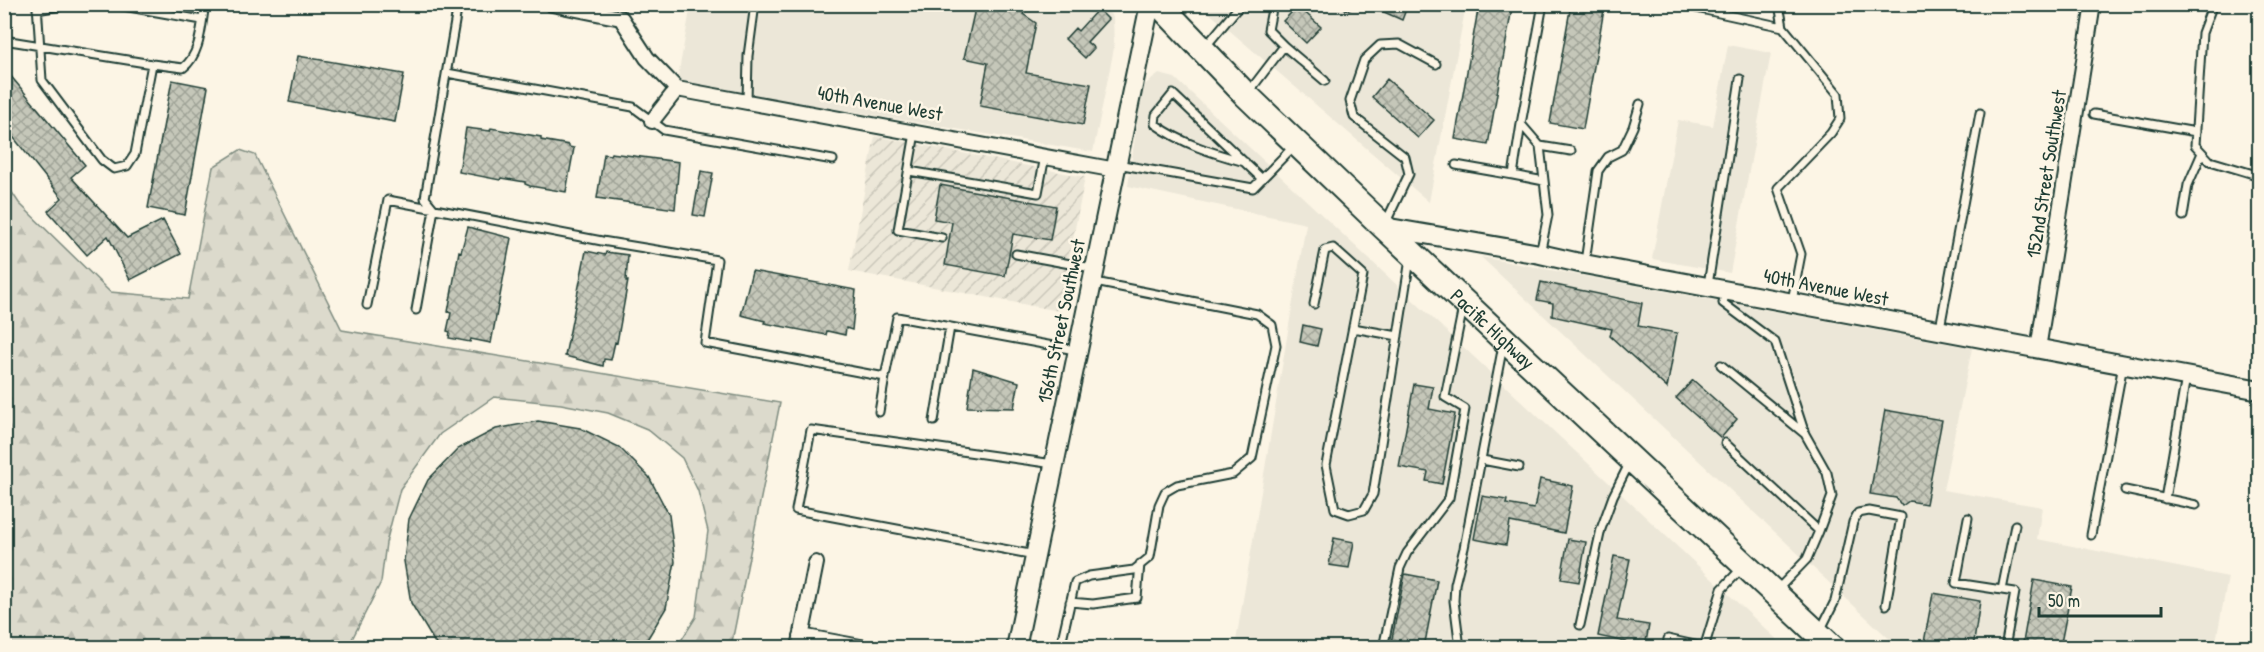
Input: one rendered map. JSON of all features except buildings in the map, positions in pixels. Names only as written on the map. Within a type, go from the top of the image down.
[{"type":"highway","name":"Pacific Highway","points":[[1159,4],[1246,95],[1296,143],[1825,641]]},
{"type":"street","name":"156th Street Southwest","points":[[1016,648],[1150,4]]},
{"type":"street","name":"152nd Street Southwest","points":[[2038,349],[2093,4]]},
{"type":"street","points":[[557,5],[622,11],[647,58],[677,89],[652,121]]},
{"type":"street","name":"40th Avenue West","points":[[677,89],[1116,167]]},
{"type":"street","name":"40th Avenue West","points":[[1384,227],[1540,254],[2259,390]]},
{"type":"street","points":[[816,563],[800,642],[866,648]]},
{"type":"lane","points":[[71,4],[37,7],[42,80],[102,160],[114,169],[127,166],[135,154],[152,64]]},
{"type":"lane","points":[[112,4],[202,20]]},
{"type":"lane","points":[[4,40],[183,68],[191,62],[196,51],[205,4]]},
{"type":"lane","points":[[416,310],[434,209],[425,198],[458,4]]},
{"type":"lane","points":[[747,102],[748,56],[754,4]]},
{"type":"lane","points":[[1203,50],[1241,4]]},
{"type":"lane","points":[[1274,4],[1268,30],[1325,81]]},
{"type":"lane","points":[[1513,175],[1543,4]]},
{"type":"lane","points":[[1689,4],[1696,8],[1782,27]]},
{"type":"lane","points":[[1779,4],[1782,27],[1838,94],[1840,119],[1831,133],[1778,188],[1801,254],[1791,303]]},
{"type":"lane","points":[[2212,4],[2202,33],[2195,145],[2210,161],[2259,176]]},
{"type":"lane","points":[[1384,227],[1409,174],[1405,156],[1354,117],[1350,101],[1364,60],[1380,45],[1399,44],[1436,64]]},
{"type":"lane","points":[[1246,95],[1284,46]]},
{"type":"lane","points":[[447,73],[633,107],[664,130],[833,160]]},
{"type":"lane","points":[[1740,80],[1717,289],[1723,303],[1775,342],[1805,434],[1827,473],[1832,496],[1807,559],[1774,593]]},
{"type":"lane","points":[[1245,162],[1197,148],[1173,136],[1155,124],[1155,115],[1173,94],[1245,162],[1262,179]]},
{"type":"lane","points":[[1584,264],[1598,171],[1608,157],[1622,150],[1633,127],[1640,104]]},
{"type":"lane","points":[[1939,331],[1980,113]]},
{"type":"lane","points":[[2094,114],[2196,132]]},
{"type":"lane","points":[[1521,124],[1540,146],[1548,214],[1540,254]]},
{"type":"lane","points":[[915,133],[898,230],[942,238]]},
{"type":"lane","points":[[1116,167],[1253,188],[1296,143]]},
{"type":"lane","points":[[1540,146],[1571,151]]},
{"type":"lane","points":[[2183,216],[2188,185],[2202,153]]},
{"type":"lane","points":[[909,171],[1038,193],[1045,156]]},
{"type":"lane","points":[[1456,165],[1544,181]]},
{"type":"lane","points":[[367,305],[388,200],[602,241],[717,260],[705,343],[885,377]]},
{"type":"lane","points":[[1314,304],[1325,250],[1333,248],[1363,275],[1326,465],[1335,508],[1349,514],[1364,510],[1373,494],[1411,252]]},
{"type":"lane","points":[[1016,254],[1257,314],[1272,325],[1276,345],[1252,458],[1233,474],[1177,485],[1166,492],[1159,505],[1150,557],[1134,570],[1089,576],[1075,582],[1060,648]]},
{"type":"lane","points":[[1383,648],[1400,568],[1407,553],[1449,498],[1465,409],[1445,397],[1464,302]]},
{"type":"lane","points":[[879,412],[897,317],[1078,351]]},
{"type":"lane","points":[[934,421],[951,327]]},
{"type":"lane","points":[[1353,328],[1398,336]]},
{"type":"lane","points":[[1460,648],[1454,601],[1455,584],[1482,460],[1504,340]]},
{"type":"lane","points":[[1721,365],[1805,434]]},
{"type":"lane","points":[[2091,535],[2123,365]]},
{"type":"lane","points":[[2164,499],[2186,377]]},
{"type":"lane","points":[[1035,555],[796,510],[811,430],[1054,464]]},
{"type":"lane","points":[[1725,443],[1820,531]]},
{"type":"lane","points":[[1580,625],[1601,529],[1612,496],[1631,459]]},
{"type":"lane","points":[[1482,460],[1519,467]]},
{"type":"lane","points":[[2125,490],[2196,505]]},
{"type":"lane","points":[[1825,641],[1852,522],[1858,513],[1869,511],[1901,517],[1886,605]]},
{"type":"lane","points":[[1968,518],[1956,583],[2015,592],[2005,648]]},
{"type":"lane","points":[[2002,590],[2015,525]]},
{"type":"lane","points":[[1071,602],[1092,604],[1137,598],[1140,564]]},
{"type":"lane","points":[[1667,648],[1668,639],[1704,647],[1722,589],[1744,565]]},
{"type":"shaded area","points":[[1100,4],[1113,17],[1114,48],[1093,152],[677,82],[691,5]]},
{"type":"shaded area","points":[[1200,5],[1466,5],[1429,202]]},
{"type":"shaded area","points":[[1728,45],[1771,53],[1730,273],[1652,259],[1678,120],[1713,126]]},
{"type":"shaded area","points":[[1159,74],[1175,78],[1785,647],[1235,647],[1306,224],[1128,186],[1142,87]]},
{"type":"shaded area","points":[[875,136],[1085,177],[1059,311],[849,271]]},
{"type":"shaded area","points":[[1481,257],[1972,348],[1943,490],[2042,507],[2037,539],[2228,577],[2215,647],[1898,647]]},
{"type":"green space","points":[[240,150],[255,155],[342,330],[780,403],[731,647],[677,647],[696,617],[708,531],[698,491],[682,458],[647,429],[608,413],[561,404],[494,397],[440,434],[400,489],[386,543],[381,582],[348,647],[5,647],[5,182],[19,203],[110,292],[188,299],[213,167]]}]
